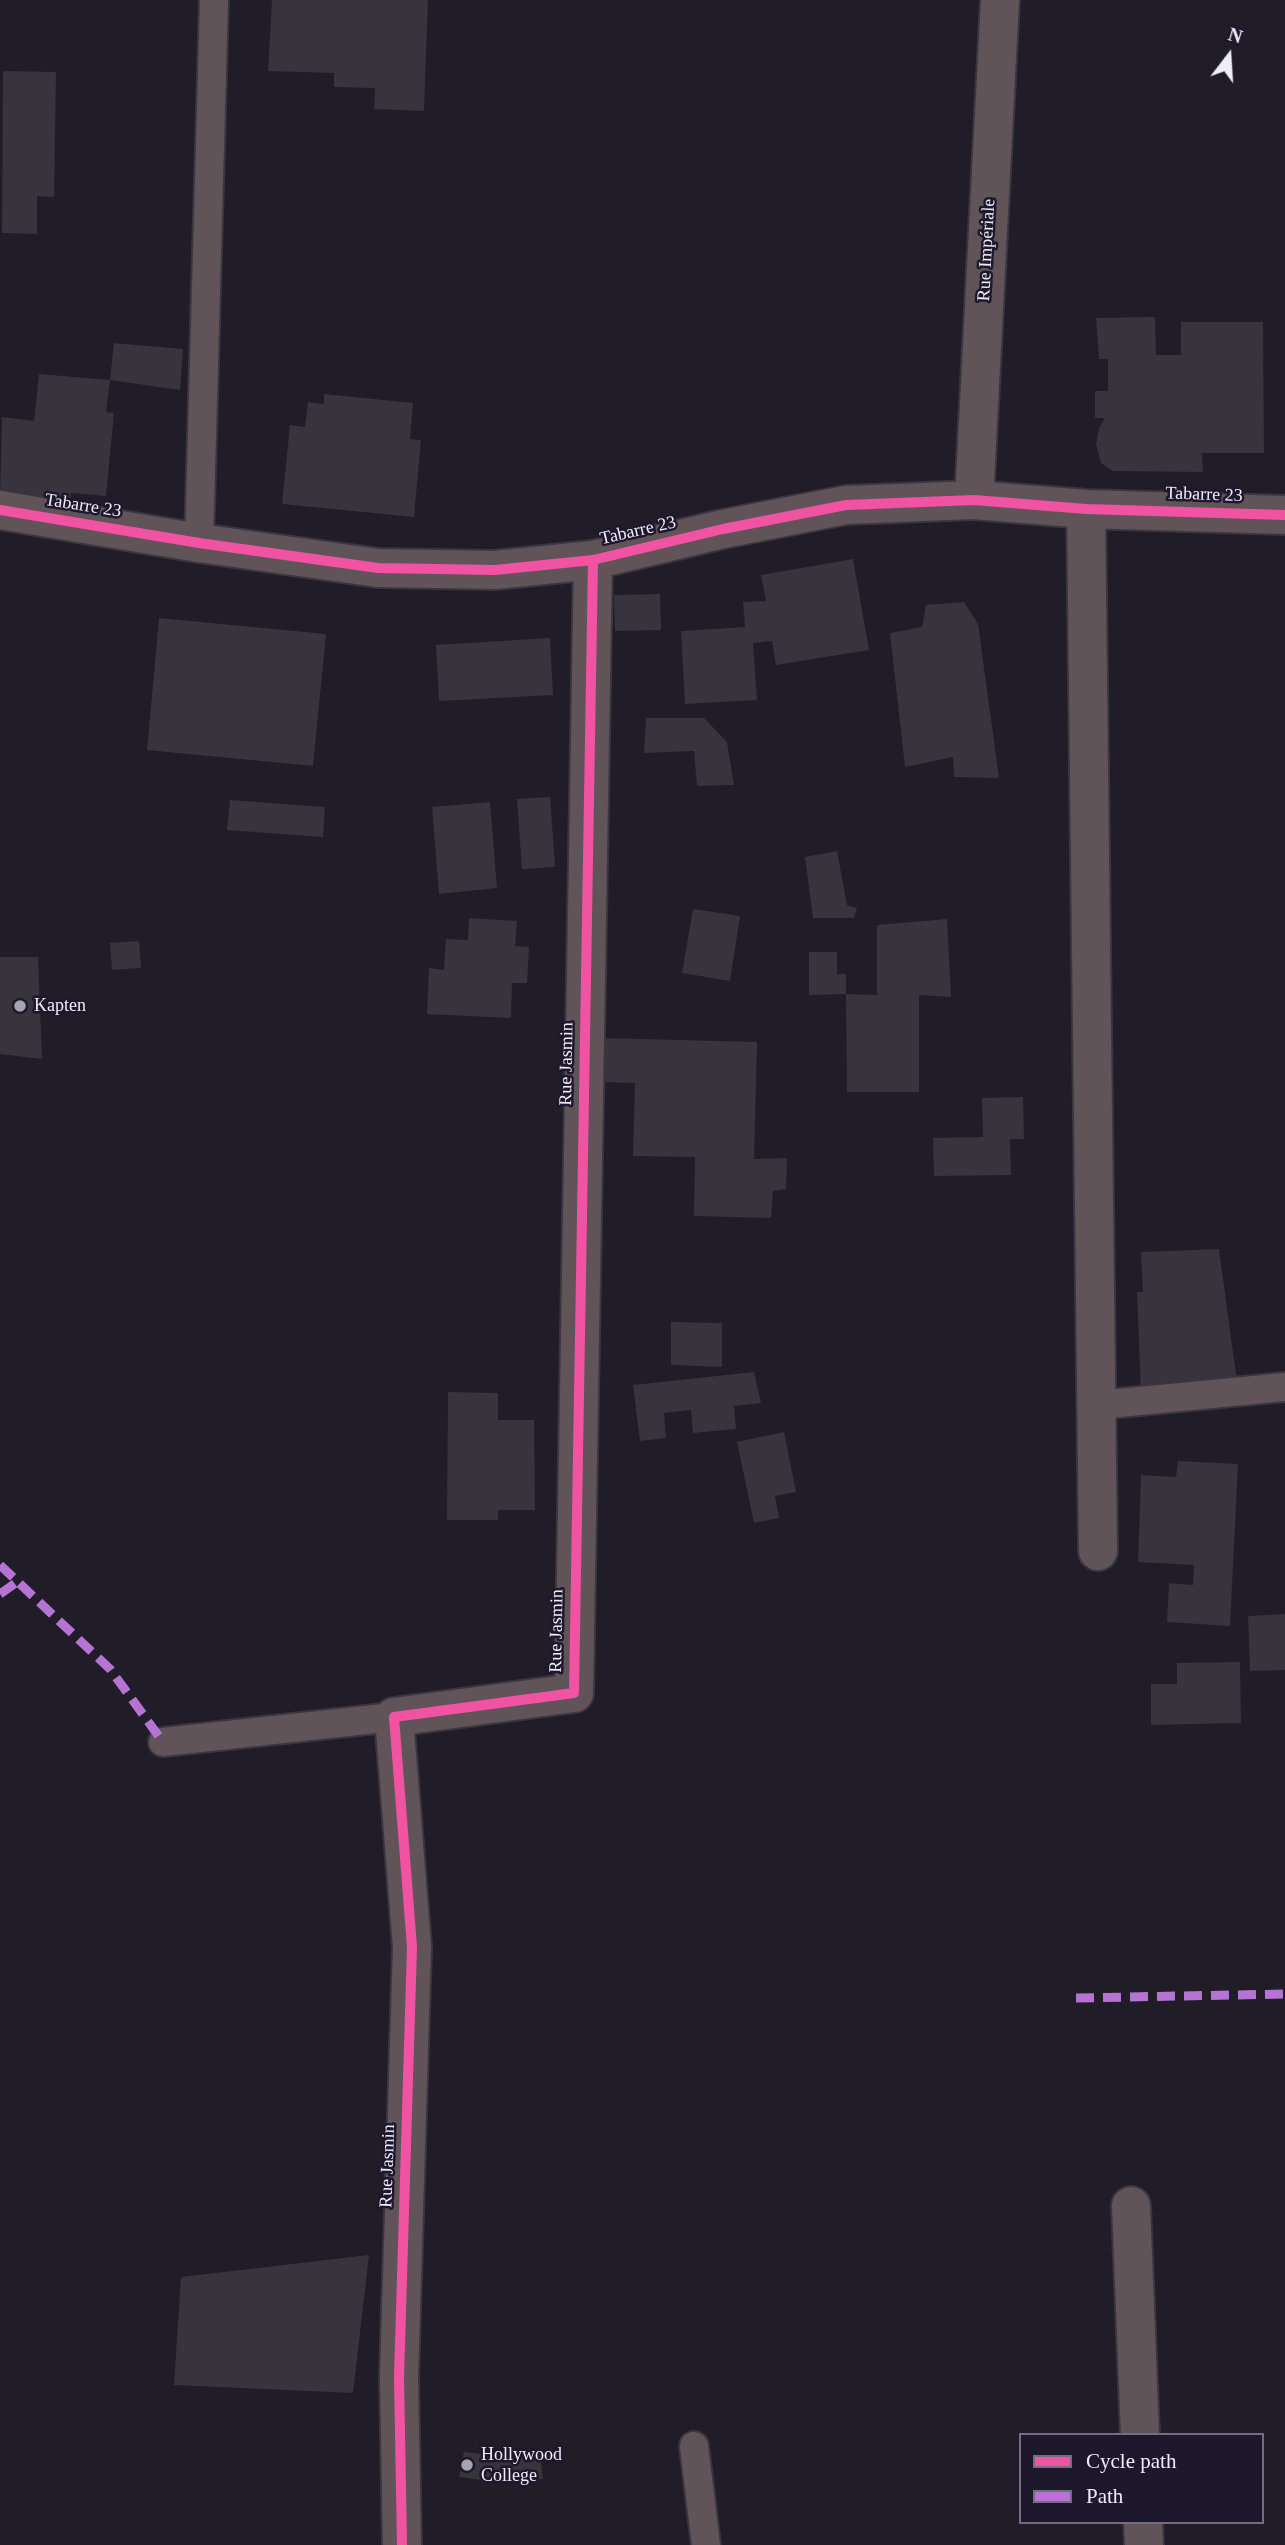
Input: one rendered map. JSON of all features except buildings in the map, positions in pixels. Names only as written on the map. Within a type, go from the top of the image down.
[{"type":"street","name":"Rue Impériale","points":[[974,500],[1000,0]]},
{"type":"street","name":"Tabarre 23","points":[[0,510],[199,543],[378,568],[495,570],[593,560],[723,529],[846,505],[974,500],[1086,509],[1285,515]]},
{"type":"street","points":[[1086,509],[1098,1551]]},
{"type":"street","name":"Rue Jasmin","points":[[402,2545],[399,2377],[412,1947],[394,1717],[574,1693],[593,560]]},
{"type":"street","points":[[1131,2206],[1140,2433]]},
{"type":"street","points":[[1143,2524],[1144,2545]]},
{"type":"lane","points":[[199,543],[214,0]]},
{"type":"lane","points":[[1098,1405],[1285,1387]]},
{"type":"lane","points":[[163,1742],[394,1717]]},
{"type":"lane","points":[[694,2446],[706,2545]]},
{"type":"marked path","points":[[0,1565],[110,1669],[163,1742]]},
{"type":"marked path","points":[[0,1594],[17,1582]]},
{"type":"marked path","points":[[1076,1998],[1285,1994]]},
{"type":"cycle path","points":[[0,510],[199,543],[378,568],[495,570],[593,560],[723,529],[846,505],[974,500],[1086,509],[1285,515]]},
{"type":"cycle path","points":[[402,2545],[399,2377],[412,1947],[394,1717],[574,1693],[593,560]]},
{"type":"place","name":"Kapten","points":[[20,1006]]},
{"type":"place","name":"Hollywood College","points":[[467,2465]]}]
